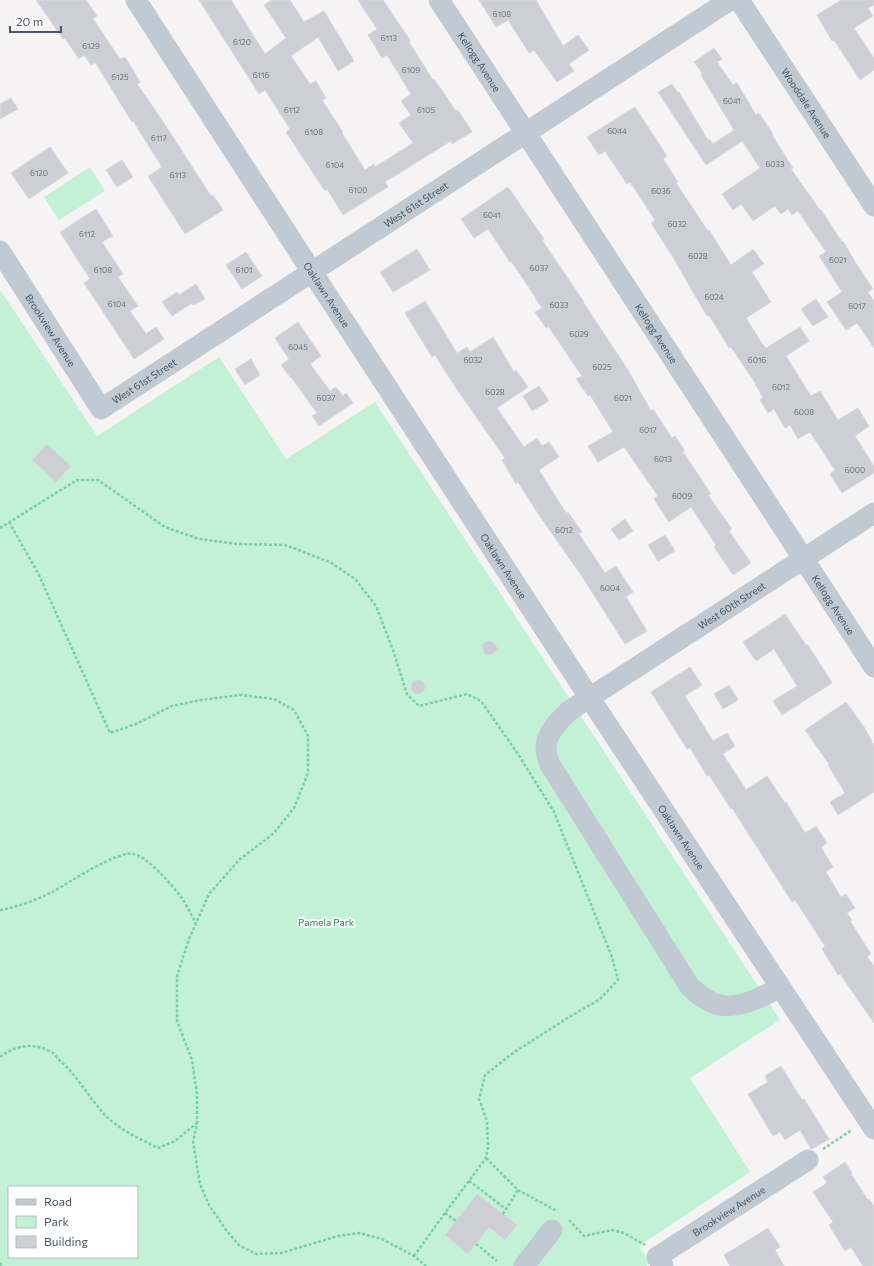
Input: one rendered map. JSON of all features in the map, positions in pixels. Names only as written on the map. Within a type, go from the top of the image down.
[{"type":"street","name":"Oaklawn Avenue","points":[[136,0],[589,697],[780,987],[872,1122]]},
{"type":"street","name":"Kellogg Avenue","points":[[439,0],[874,667]]},
{"type":"street","name":"West 61st Street","points":[[101,409],[730,0]]},
{"type":"street","name":"Wooddale Avenue","points":[[739,0],[874,206]]},
{"type":"street","name":"Brookview Avenue","points":[[0,251],[101,409]]},
{"type":"street","name":"West 60th Street","points":[[780,987],[764,997],[731,1006],[716,1005],[701,997],[690,987],[549,763],[546,748],[549,735],[569,711],[874,514]]},
{"type":"street","name":"Brookview Avenue","points":[[660,1262],[808,1160]]},
{"type":"street","points":[[524,1266],[560,1220]]},
{"type":"path","points":[[0,528],[77,480],[98,480],[165,527],[199,539],[239,544],[285,545],[330,562],[355,580],[376,606],[393,650],[407,694],[419,706],[467,694],[481,701],[518,754],[554,812],[612,957],[618,980],[600,999],[513,1053],[485,1075],[479,1099],[486,1121],[488,1147],[486,1158],[414,1256]]},
{"type":"path","points":[[9,522],[38,573],[110,733],[136,724],[172,706],[201,700],[240,695],[274,699],[294,710],[308,736],[308,773],[294,808],[274,833],[239,860],[209,894],[189,939],[177,976],[177,1021],[192,1060],[197,1094],[196,1123],[193,1142],[200,1184],[209,1205],[226,1230],[239,1245],[256,1254],[281,1253],[338,1236],[359,1233],[382,1239],[414,1256],[426,1266]]},
{"type":"path","points":[[0,910],[15,907],[50,892],[107,860],[122,854],[134,854],[149,862],[166,880],[181,897],[196,924]]},
{"type":"path","points":[[0,1057],[19,1047],[35,1046],[50,1051],[65,1064],[106,1115],[118,1126],[158,1148],[175,1141],[196,1123]]},
{"type":"path","points":[[808,1160],[872,1122]]},
{"type":"path","points":[[486,1158],[518,1190],[584,1236],[612,1230],[624,1233],[648,1246],[660,1262]]},
{"type":"path","points":[[469,1181],[506,1209]]},
{"type":"path","points":[[503,1214],[518,1190]]},
{"type":"path","points":[[445,1213],[456,1221]]},
{"type":"path","points":[[476,1244],[497,1261]]},
{"type":"green space","points":[[90,167],[105,191],[59,220],[44,197]]},
{"type":"green space","name":"Pamela Park","points":[[1,291],[97,436],[219,357],[286,459],[375,402],[780,1020],[690,1078],[750,1172],[639,1246],[650,1263],[646,1266],[0,1266]]},
{"type":"building","points":[[36,0],[86,0],[97,16],[93,19],[120,59],[125,57],[140,82],[137,84],[211,196],[213,195],[223,210],[185,234],[148,176],[162,167],[133,121],[132,122],[95,62],[91,65],[84,55],[79,59]]},
{"type":"building","points":[[199,0],[231,0],[265,54],[286,38],[264,5],[272,0],[290,0],[304,22],[324,11],[354,61],[338,71],[318,37],[291,56],[310,84],[316,81],[326,98],[322,100],[365,170],[374,164],[375,167],[413,143],[399,123],[411,115],[401,101],[411,94],[387,55],[382,58],[368,35],[377,29],[358,0],[383,0],[410,40],[409,42],[433,80],[434,79],[456,111],[458,110],[472,132],[452,144],[451,141],[385,182],[388,187],[343,215],[327,189],[325,191],[286,132],[290,129],[265,90],[259,94]]},
{"type":"building","points":[[479,0],[536,0],[563,46],[578,35],[589,50],[569,64],[574,71],[557,82],[534,50],[529,53],[508,20],[496,27]]},
{"type":"building","points":[[841,0],[874,0],[874,5],[868,8],[873,16],[854,28],[874,58],[874,70],[860,80],[834,40],[832,41],[817,15]]},
{"type":"building","points":[[714,48],[722,59],[717,62],[733,85],[737,83],[756,115],[759,113],[793,168],[791,169],[842,242],[843,241],[873,289],[868,292],[874,301],[874,348],[857,323],[846,330],[827,302],[842,292],[819,256],[826,252],[798,211],[792,215],[788,209],[781,214],[775,206],[753,221],[741,204],[733,210],[722,194],[760,168],[742,141],[706,165],[658,92],[672,84],[678,93],[679,92],[708,140],[709,139],[713,144],[734,130],[701,75],[703,74],[694,62]]},
{"type":"building","points":[[11,98],[18,109],[0,119],[0,104]]},
{"type":"building","points":[[635,107],[667,156],[663,159],[678,182],[676,183],[708,231],[709,230],[731,265],[753,249],[764,264],[752,272],[771,302],[746,318],[761,342],[766,348],[800,327],[809,341],[786,356],[811,396],[820,391],[838,420],[858,408],[869,426],[855,436],[874,466],[874,473],[842,493],[830,474],[835,470],[810,432],[798,439],[790,425],[785,428],[774,409],[768,413],[760,400],[763,397],[756,384],[731,347],[729,348],[709,315],[707,316],[651,223],[655,220],[630,182],[627,184],[605,151],[599,155],[587,137]]},
{"type":"building","points":[[50,147],[68,173],[29,199],[11,173]]},
{"type":"building","points":[[122,160],[133,177],[117,187],[106,170]]},
{"type":"building","points":[[508,187],[544,239],[542,240],[628,370],[651,411],[653,409],[672,438],[675,436],[685,451],[683,452],[711,494],[708,495],[732,529],[729,531],[751,563],[733,575],[714,547],[716,545],[691,507],[669,522],[654,499],[658,496],[624,447],[598,462],[588,446],[613,432],[590,395],[588,396],[576,379],[582,376],[548,326],[546,328],[535,312],[542,308],[488,229],[474,238],[461,219]]},
{"type":"building","points":[[96,209],[113,236],[102,242],[123,274],[118,277],[138,306],[130,311],[146,334],[156,327],[164,339],[134,359],[84,283],[90,279],[60,232]]},
{"type":"building","points":[[417,249],[430,270],[393,292],[380,272]]},
{"type":"building","points":[[246,252],[262,276],[242,289],[226,265]]},
{"type":"building","points":[[196,284],[205,299],[193,305],[192,303],[172,316],[162,302],[177,292],[179,295]]},
{"type":"building","points":[[816,299],[828,317],[813,326],[801,309]]},
{"type":"building","points":[[425,301],[457,353],[467,347],[470,352],[493,337],[514,372],[516,370],[528,387],[497,408],[524,447],[537,438],[542,446],[549,442],[559,457],[539,470],[566,513],[568,512],[582,532],[579,534],[605,573],[616,566],[633,592],[626,597],[647,631],[625,644],[583,578],[518,482],[516,484],[502,460],[505,458],[435,355],[432,357],[405,313]]},
{"type":"building","points":[[298,322],[321,356],[310,364],[330,391],[336,387],[343,396],[346,393],[353,403],[319,426],[312,416],[317,413],[281,365],[289,359],[275,338]]},
{"type":"building","points":[[251,359],[260,375],[245,385],[235,369]]},
{"type":"building","points":[[539,386],[549,401],[532,411],[523,396]]},
{"type":"building","points":[[47,444],[71,466],[56,482],[32,460]]},
{"type":"building","points":[[625,519],[633,531],[619,540],[611,529]]},
{"type":"building","points":[[665,535],[675,551],[658,561],[648,545]]},
{"type":"building","points":[[785,614],[806,645],[808,645],[832,683],[782,715],[773,701],[797,686],[774,649],[756,661],[743,642]]},
{"type":"building","points":[[490,641],[494,643],[498,649],[493,654],[489,655],[485,654],[482,646],[485,642]]},
{"type":"building","points":[[690,667],[702,685],[685,696],[713,741],[727,733],[735,746],[723,754],[746,790],[767,776],[785,803],[786,802],[805,833],[816,826],[827,843],[821,847],[833,867],[826,872],[841,897],[846,894],[855,908],[847,913],[852,920],[850,921],[871,954],[867,957],[874,966],[874,1023],[840,974],[838,975],[822,949],[825,946],[795,900],[792,902],[732,808],[731,809],[709,775],[707,776],[690,748],[687,749],[651,692]]},
{"type":"building","points":[[415,680],[421,680],[425,684],[425,690],[421,694],[415,694],[411,690],[411,684]]},
{"type":"building","points":[[729,685],[738,700],[723,709],[714,694]]},
{"type":"building","points":[[846,702],[864,727],[874,745],[874,792],[838,815],[830,802],[845,793],[828,765],[829,764],[805,730]]},
{"type":"building","points":[[781,1066],[829,1139],[812,1149],[800,1130],[785,1140],[780,1132],[773,1136],[748,1094],[768,1082],[765,1076]]},
{"type":"building","points":[[845,1162],[868,1200],[869,1199],[874,1206],[874,1266],[863,1266],[851,1247],[845,1251],[829,1225],[833,1222],[813,1192],[827,1183],[823,1177]]},
{"type":"building","points":[[477,1194],[517,1225],[505,1240],[489,1227],[468,1254],[445,1235]]},
{"type":"building","points":[[768,1228],[780,1247],[775,1250],[784,1266],[730,1266],[724,1255]]}]
